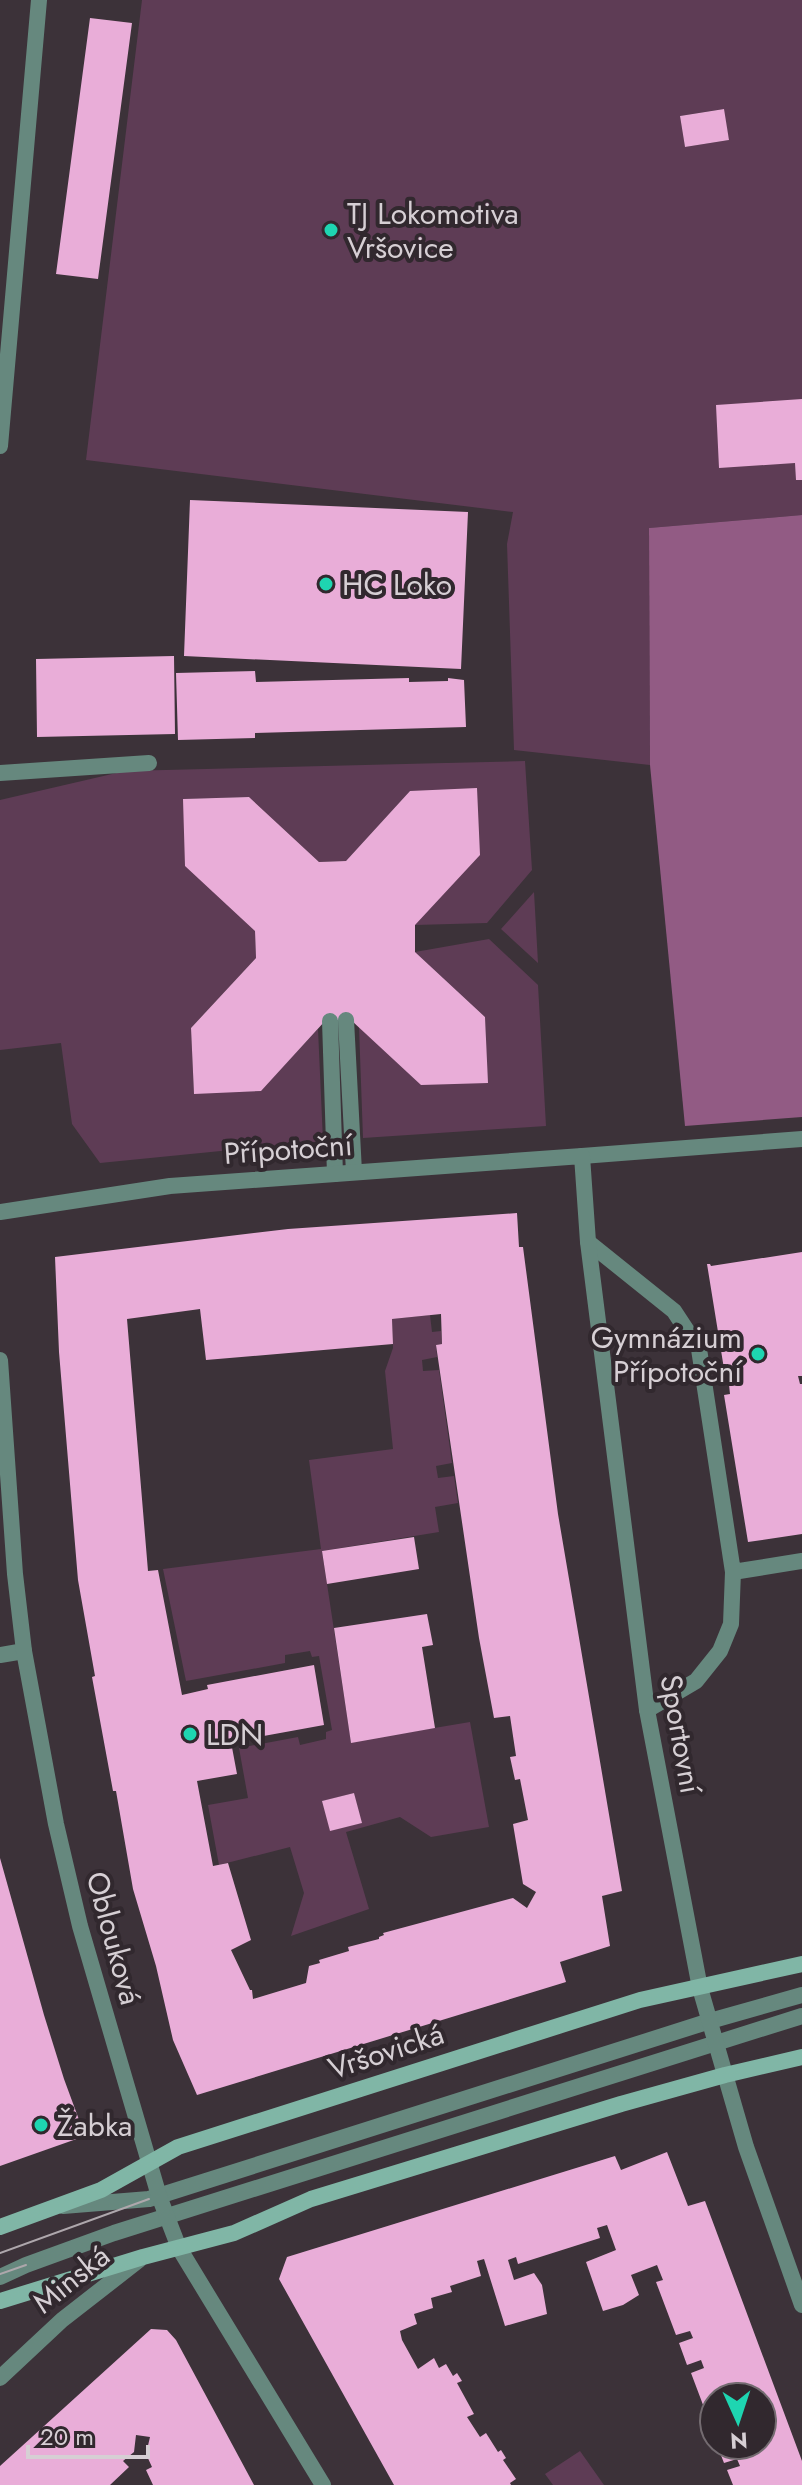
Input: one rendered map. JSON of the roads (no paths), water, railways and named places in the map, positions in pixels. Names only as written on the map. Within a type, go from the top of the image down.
[{"type":"main road","name":"Vršovická","points":[[0,2227],[101,2190],[178,2147],[640,2000],[802,1964]]},
{"type":"main road","points":[[0,2301],[234,2233],[311,2199],[621,2104],[802,2057]]},
{"type":"street","points":[[0,446],[39,0]]},
{"type":"street","points":[[0,773],[149,763]]},
{"type":"street","points":[[335,1174],[338,1021],[354,1172]]},
{"type":"street","name":"Přípotoční","points":[[0,1212],[170,1186],[802,1139]]},
{"type":"street","name":"Sportovní","points":[[582,1156],[588,1242],[647,1710],[700,1988],[750,2159],[802,2305]]},
{"type":"street","points":[[588,1242],[674,1311],[699,1349],[733,1572],[731,1624],[720,1651],[696,1681],[647,1710]]},
{"type":"street","name":"Oblouková","points":[[0,1360],[15,1574],[24,1651],[56,1824],[77,1911],[149,2163],[179,2248],[323,2485]]},
{"type":"street","points":[[733,1572],[802,1561]]},
{"type":"street","points":[[0,1655],[24,1651]]},
{"type":"street","points":[[54,2207],[134,2202],[159,2196],[710,2021],[802,1995]]},
{"type":"street","points":[[0,2277],[166,2216],[802,2016]]},
{"type":"street","name":"Minská","points":[[0,2378],[62,2320],[143,2257]]},
{"type":"tram line","points":[[0,2253],[149,2199]]},
{"type":"tram line","points":[[0,2274],[26,2265]]},
{"type":"place","name":"TJ Lokomotiva Vršovice","points":[[331,230]]},
{"type":"place","name":"HC Loko","points":[[326,584]]},
{"type":"place","name":"Gymnázium Přípotoční","points":[[758,1354]]},
{"type":"place","name":"LDN","points":[[190,1734]]},
{"type":"place","name":"Žabka","points":[[41,2125]]}]
